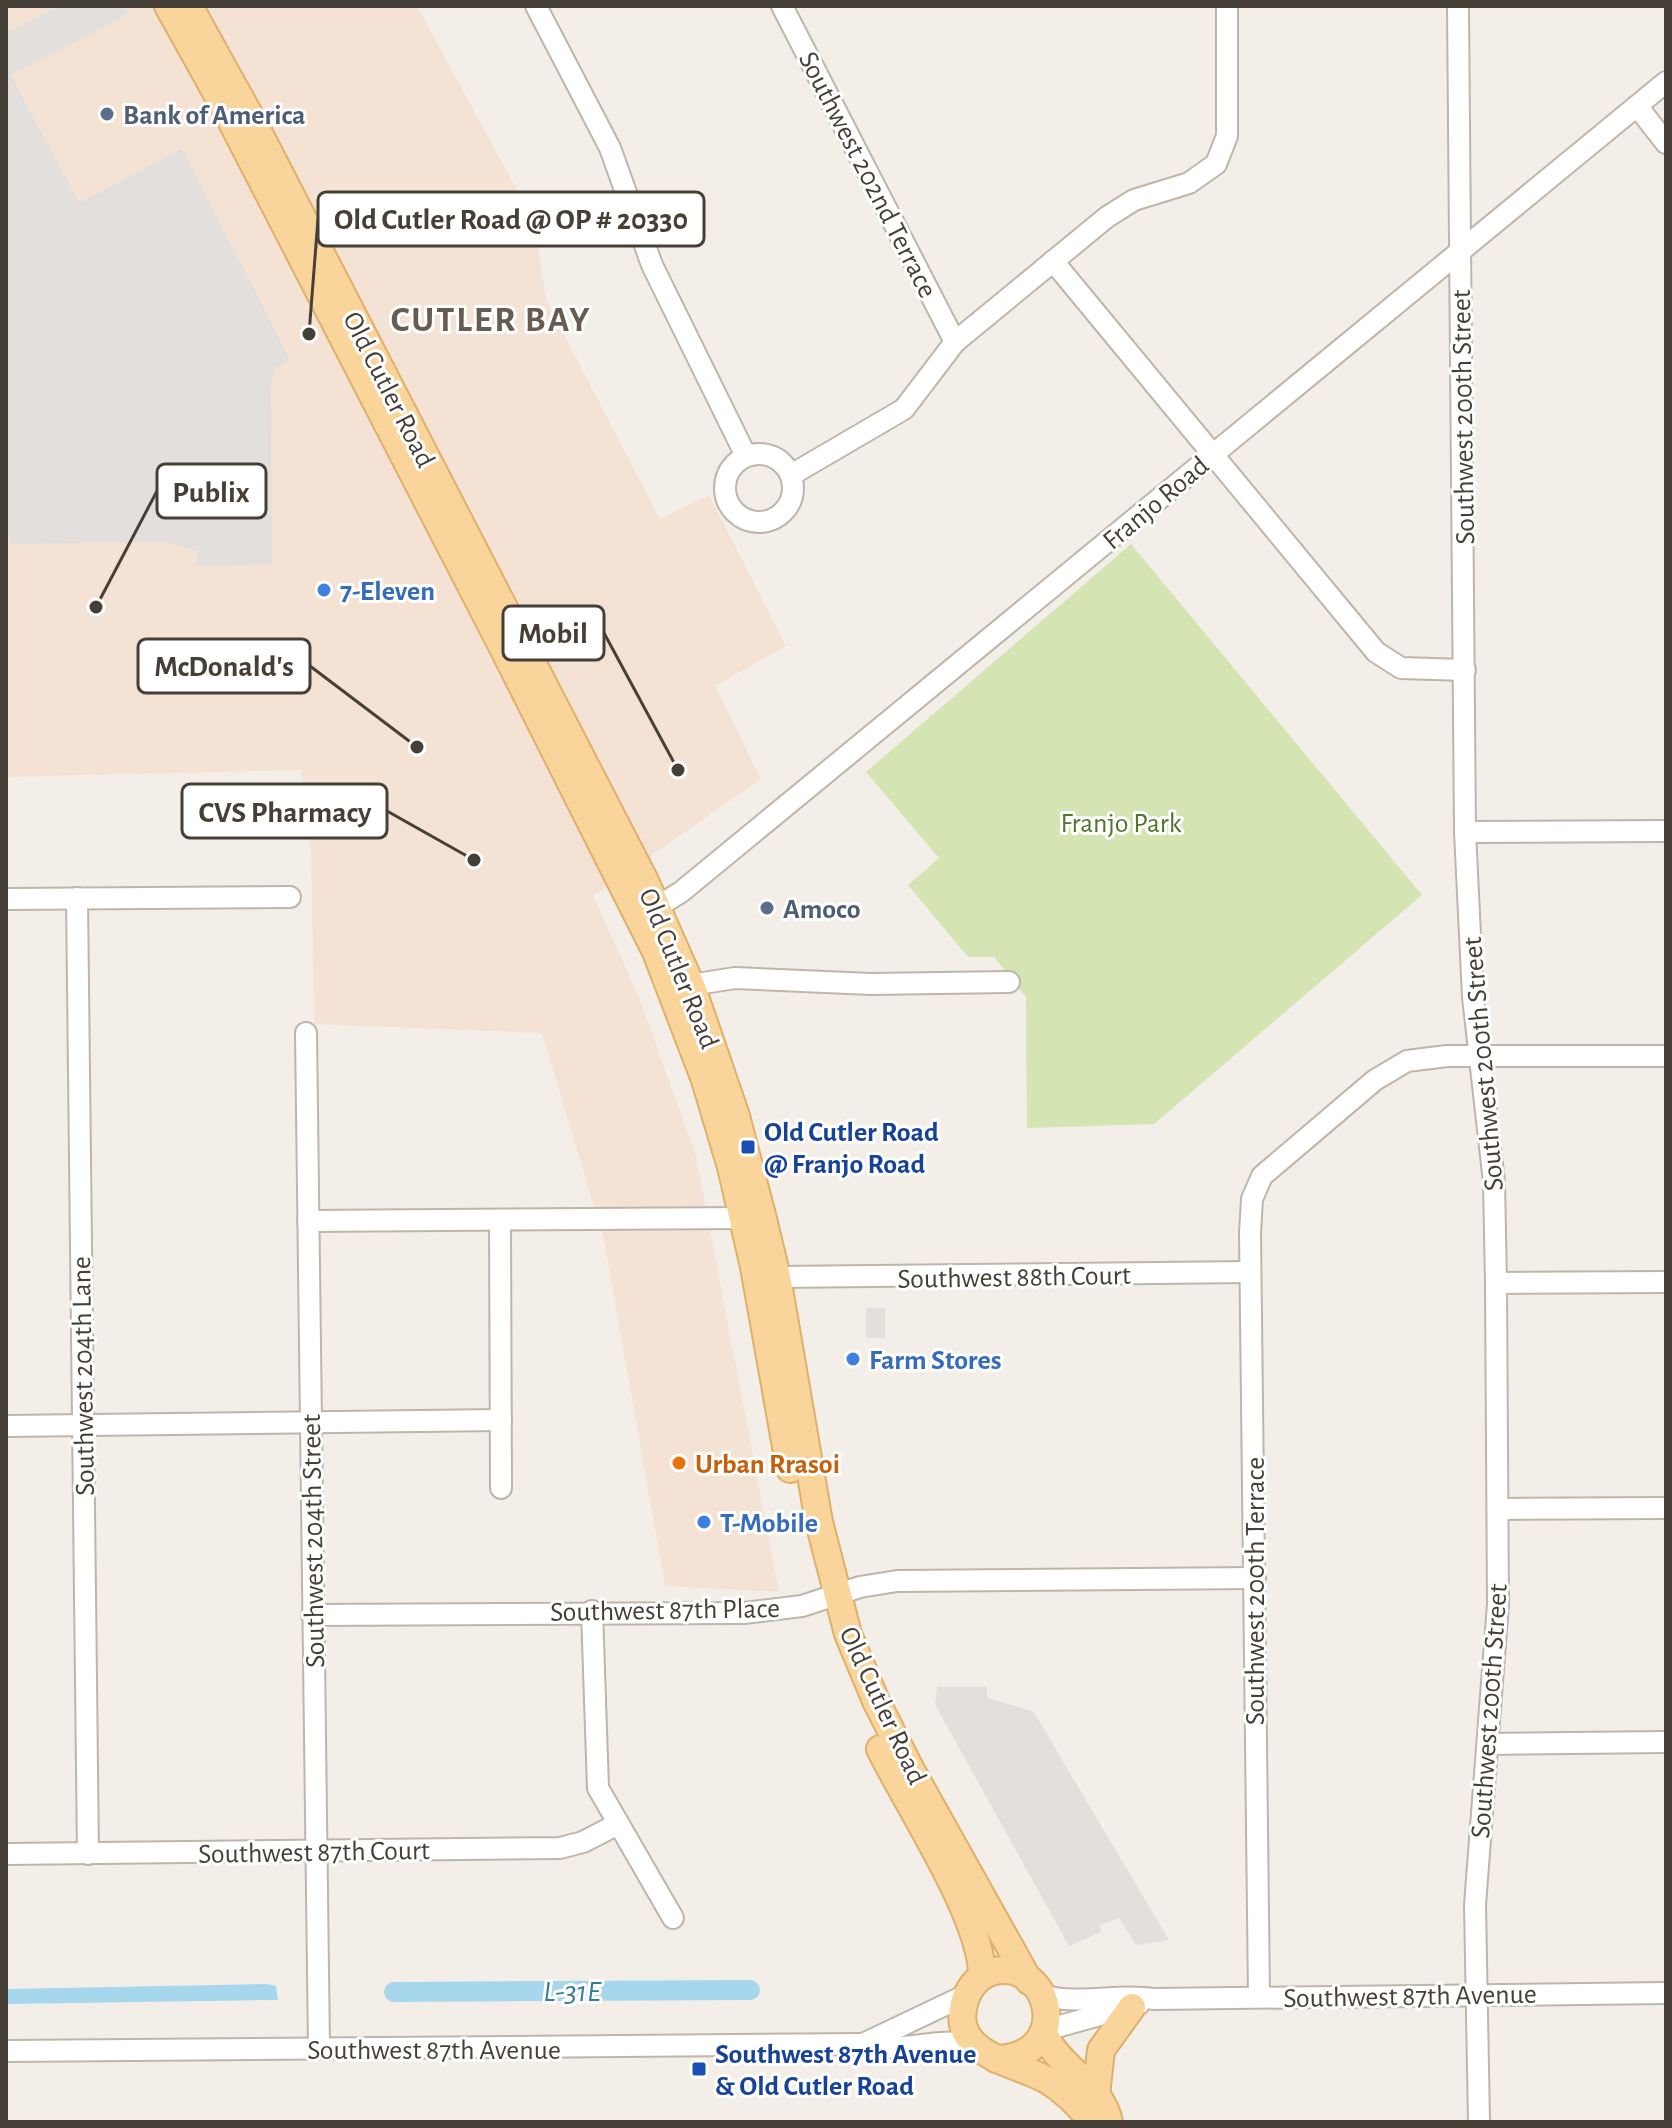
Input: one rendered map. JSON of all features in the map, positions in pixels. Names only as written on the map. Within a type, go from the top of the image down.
[{"type":"main road","name":"Old Cutler Road","points":[[168,6],[238,137],[357,345],[650,912],[691,985],[742,1176],[744,1218],[819,1522],[830,1597],[856,1697],[906,1802],[947,1874],[976,1939],[982,1957],[975,1985]]},
{"type":"main road","name":"Old Cutler Road","points":[[189,6],[271,156],[357,345]]},
{"type":"main road","points":[[238,137],[247,138],[259,152],[271,156]]},
{"type":"main road","name":"Old Cutler Road","points":[[650,912],[705,1080],[777,1277],[790,1412]]},
{"type":"main road","name":"Old Cutler Road","points":[[830,1597],[876,1701],[1035,1988]]},
{"type":"main road","points":[[947,1874],[976,1886]]},
{"type":"main road","points":[[1092,2122],[1054,2085],[996,2059],[973,2044],[963,2018],[975,1985],[1007,1971],[1035,1988],[1047,2011],[1045,2032],[1058,2059],[1096,2095],[1109,2122]]},
{"type":"main road","points":[[1096,2095],[1101,2050],[1143,2003]]},
{"type":"main road","points":[[996,2059],[1023,2054],[1045,2032]]},
{"type":"street","points":[[536,6],[610,148],[652,265],[746,456]]},
{"type":"street","name":"Southwest 202nd Terrace","points":[[782,6],[955,342]]},
{"type":"street","points":[[791,475],[904,409],[955,342],[1120,208],[1204,175],[1224,149],[1228,122],[1227,6]]},
{"type":"street","name":"Southwest 200th Street","points":[[1458,6],[1465,832],[1473,997],[1494,1182],[1496,1283],[1498,1604],[1475,1880],[1479,2122]]},
{"type":"street","name":"Franjo Road","points":[[650,912],[1666,82]]},
{"type":"street","points":[[1637,106],[1666,143]]},
{"type":"street","points":[[1053,261],[1376,652],[1401,668],[1465,670]]},
{"type":"street","points":[[767,454],[777,458],[791,475],[792,498],[779,516],[757,522],[746,520],[729,505],[725,482],[736,462],[746,456],[767,454]]},
{"type":"street","points":[[1465,832],[1666,831]]},
{"type":"street","points":[[6,899],[290,897]]},
{"type":"street","name":"Southwest 204th Lane","points":[[77,898],[88,1854]]},
{"type":"street","points":[[691,985],[735,978],[871,984],[1009,982]]},
{"type":"street","name":"Southwest 204th Street","points":[[306,1033],[319,2048]]},
{"type":"street","points":[[1480,1057],[1666,1056]]},
{"type":"street","name":"Southwest 200th Terrace","points":[[1259,1997],[1250,1272],[1250,1215],[1255,1186],[1271,1167],[1388,1071],[1416,1058],[1480,1057]]},
{"type":"street","points":[[308,1221],[744,1218]]},
{"type":"street","points":[[500,1222],[501,1488]]},
{"type":"street","name":"Southwest 88th Court","points":[[777,1277],[1250,1272]]},
{"type":"street","points":[[1496,1283],[1666,1282]]},
{"type":"street","points":[[6,1426],[501,1420]]},
{"type":"street","points":[[1498,1509],[1666,1508]]},
{"type":"street","name":"Southwest 87th Place","points":[[312,1615],[592,1611],[744,1613],[830,1597],[871,1584],[910,1580],[1255,1578]]},
{"type":"street","points":[[592,1611],[594,1765],[600,1795],[673,1918]]},
{"type":"street","points":[[1488,1744],[1666,1742]]},
{"type":"street","name":"Southwest 87th Court","points":[[6,1854],[560,1848],[583,1842],[616,1825]]},
{"type":"street","name":"Southwest 87th Avenue","points":[[863,2044],[975,1985]]},
{"type":"street","name":"Southwest 87th Avenue","points":[[1035,1988],[1071,2001],[1130,1995],[1143,2003]]},
{"type":"street","name":"Southwest 87th Avenue","points":[[1045,2032],[1143,2003],[1259,1997],[1666,1993]]},
{"type":"street","name":"Southwest 87th Avenue","points":[[6,2051],[777,2048],[863,2044],[887,2051],[934,2041],[973,2044]]},
{"type":"shaded area","points":[[6,6],[417,6],[534,221],[546,300],[660,519],[709,495],[786,646],[715,686],[761,779],[593,896],[639,997],[696,1156],[779,1592],[665,1586],[604,1240],[542,1033],[314,1024],[311,850],[301,770],[6,777]]},
{"type":"shaded area","points":[[59,6],[124,6],[129,14],[11,75],[79,203],[182,149],[290,360],[276,368],[271,381],[272,565],[197,566],[197,551],[164,542],[11,544],[11,538],[6,538],[6,33]]},
{"type":"shaded area","points":[[866,1308],[885,1308],[885,1338],[866,1338]]},
{"type":"shaded area","points":[[937,1687],[987,1687],[987,1698],[1033,1711],[1169,1940],[1136,1945],[1119,1918],[1100,1925],[1101,1932],[1069,1946],[935,1704]]},
{"type":"green space","name":"Franjo Park","points":[[1131,544],[1422,895],[1154,1124],[1027,1128],[1026,997],[994,957],[968,957],[908,885],[939,858],[866,772]]},
{"type":"water","points":[[276,1986],[278,2000],[6,2004],[6,1989]]},
{"type":"waterway","name":"L-31E","points":[[394,1992],[750,1990]]},
{"type":"place","name":"Bank of America","points":[[107,114]]},
{"type":"place","name":"Old Cutler Road @ OP # 20330","points":[[309,334]]},
{"type":"place","name":"7-Eleven","points":[[324,590]]},
{"type":"place","name":"Publix","points":[[96,607]]},
{"type":"place","name":"McDonald's","points":[[417,747]]},
{"type":"place","name":"Mobil","points":[[678,770]]},
{"type":"place","name":"CVS Pharmacy","points":[[474,860]]},
{"type":"place","name":"Amoco","points":[[767,908]]},
{"type":"place","name":"Old Cutler Road @ Franjo Road","points":[[748,1147]]},
{"type":"place","name":"Farm Stores","points":[[853,1359]]},
{"type":"place","name":"Urban Rrasoi","points":[[679,1463]]},
{"type":"place","name":"T-Mobile","points":[[704,1522]]},
{"type":"place","name":"Southwest 87th Avenue & Old Cutler Road","points":[[699,2069]]},
{"type":"district","name":"CUTLER BAY","points":[[491,318]]}]
